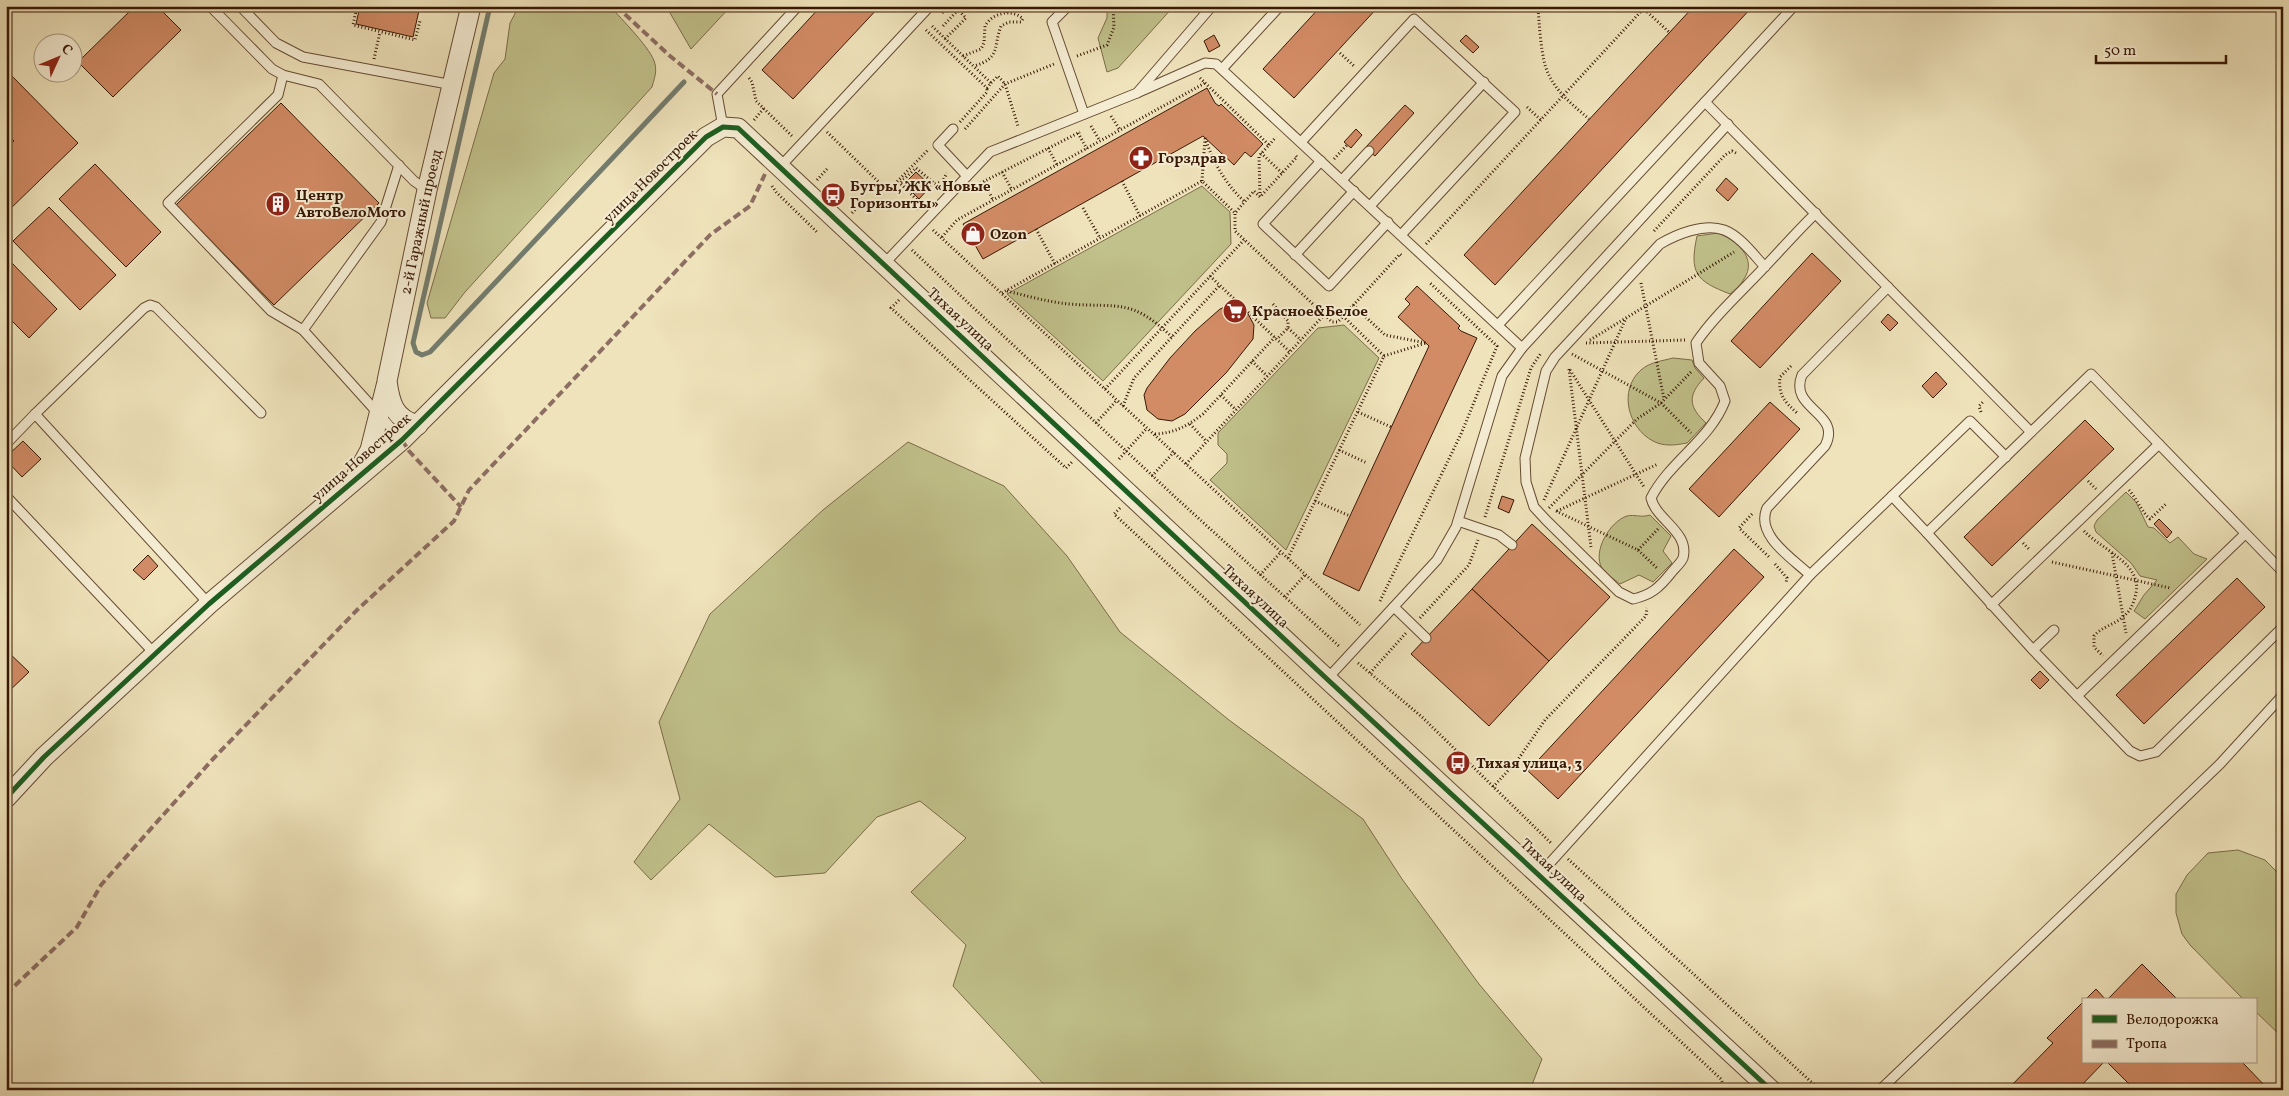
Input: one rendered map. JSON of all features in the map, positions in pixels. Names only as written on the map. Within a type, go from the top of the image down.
[{"type":"street","name":"2-й Гаражный проезд","points":[[418,425],[408,422],[394,409],[390,400],[387,381],[427,190],[472,6]]},
{"type":"street","name":"Тихая улица","points":[[723,127],[738,128],[1327,680],[1540,874],[1772,1090]]},
{"type":"street","name":"улица Новостроек","points":[[6,798],[44,758],[209,604],[402,440],[706,137],[723,127]]},
{"type":"street","points":[[353,481],[370,450],[387,381]]},
{"type":"street","points":[[1747,1067],[1749,1090]]},
{"type":"lane","points":[[210,6],[272,69],[283,75],[319,84],[414,181],[427,190]]},
{"type":"lane","points":[[240,6],[276,43],[303,58],[453,85]]},
{"type":"lane","points":[[723,127],[716,94],[798,6]]},
{"type":"lane","points":[[780,167],[930,6]]},
{"type":"lane","points":[[1137,93],[1212,6]]},
{"type":"lane","points":[[1222,69],[1280,6]]},
{"type":"lane","points":[[1498,325],[1794,6]]},
{"type":"lane","points":[[1067,7],[1052,22],[1084,114]]},
{"type":"lane","points":[[1301,142],[1414,19],[1484,82],[1515,112],[1402,235]]},
{"type":"lane","points":[[884,264],[990,152],[1137,93],[1205,63],[1216,64],[1522,348]]},
{"type":"lane","points":[[283,75],[278,95],[168,203],[271,311],[303,330],[402,440]]},
{"type":"lane","points":[[1370,206],[1484,82]]},
{"type":"lane","points":[[1705,102],[2031,432]]},
{"type":"lane","points":[[1327,680],[1437,560],[1447,545],[1458,521],[1502,376],[1522,348],[1728,124]]},
{"type":"lane","points":[[953,129],[938,145],[967,176]]},
{"type":"lane","points":[[1342,180],[1369,151]]},
{"type":"lane","points":[[1324,163],[1262,224],[1295,255],[1329,286],[1388,222]]},
{"type":"lane","points":[[303,330],[381,222],[399,165]]},
{"type":"lane","points":[[1295,255],[1354,191]]},
{"type":"lane","points":[[1765,267],[1745,245],[1724,230],[1715,228],[1690,231],[1671,238],[1660,244],[1563,348],[1546,371],[1525,458],[1526,482],[1534,507],[1619,592],[1633,599],[1649,595],[1660,587],[1682,558],[1682,544],[1675,529],[1659,515],[1651,498],[1666,476],[1719,418],[1725,401],[1720,386],[1699,363],[1696,343],[1705,330],[1765,267],[1816,213]]},
{"type":"lane","points":[[1810,576],[1768,535],[1764,522],[1767,508],[1828,440],[1829,433],[1826,421],[1802,399],[1799,382],[1802,375],[1888,287]]},
{"type":"lane","points":[[6,444],[144,308],[150,305],[156,307],[261,412]]},
{"type":"lane","points":[[1927,533],[2091,374],[2283,572]]},
{"type":"lane","points":[[35,414],[209,604]]},
{"type":"lane","points":[[1540,874],[1810,576],[1970,421],[2006,457]]},
{"type":"lane","points":[[1992,605],[2159,444]]},
{"type":"lane","points":[[6,496],[155,654]]},
{"type":"lane","points":[[1892,496],[2033,650],[2130,751],[2140,756],[2151,755],[2156,752],[2283,627]]},
{"type":"lane","points":[[1458,521],[1499,535],[1512,545]]},
{"type":"lane","points":[[2077,696],[2245,534]]},
{"type":"lane","points":[[1394,607],[1426,638]]},
{"type":"lane","points":[[2033,650],[2054,630]]},
{"type":"lane","points":[[1880,1090],[2220,764],[2283,695]]},
{"type":"path","points":[[358,6],[353,26],[415,40],[420,21]]},
{"type":"path","points":[[946,39],[966,18],[954,6]]},
{"type":"path","points":[[1007,6],[1007,13]]},
{"type":"path","points":[[963,132],[1005,84],[1107,45],[1114,27],[1113,6]]},
{"type":"path","points":[[1538,6],[1538,22],[1547,72],[1564,96],[1590,119]]},
{"type":"path","points":[[1604,6],[1616,10],[1645,8],[1670,33]]},
{"type":"path","points":[[1419,242],[1424,247],[1645,8]]},
{"type":"path","points":[[943,26],[958,10]]},
{"type":"path","points":[[963,56],[981,49],[988,22],[994,16],[1013,13],[1023,19],[1021,22],[1009,22],[1000,26],[997,36],[998,46],[993,56],[985,63],[973,66]]},
{"type":"path","points":[[931,25],[991,83]]},
{"type":"path","points":[[926,30],[986,88]]},
{"type":"path","points":[[374,60],[380,32]]},
{"type":"path","points":[[1340,53],[1354,66]]},
{"type":"path","points":[[1195,74],[1269,144]]},
{"type":"path","points":[[745,75],[752,82],[756,101],[792,136]]},
{"type":"path","points":[[963,119],[987,92],[986,88],[998,76],[1005,84],[1018,126]]},
{"type":"path","points":[[942,237],[957,220],[1205,83]]},
{"type":"path","points":[[754,120],[764,108]]},
{"type":"path","points":[[1104,119],[1119,111]]},
{"type":"path","points":[[1111,116],[1120,130]]},
{"type":"path","points":[[969,189],[1098,122]]},
{"type":"path","points":[[1010,129],[1027,123]]},
{"type":"path","points":[[820,126],[888,191],[933,144]]},
{"type":"path","points":[[1091,126],[1100,141]]},
{"type":"path","points":[[1271,132],[1283,144]]},
{"type":"path","points":[[1078,133],[1086,148]]},
{"type":"path","points":[[1260,197],[1258,156],[1276,137]]},
{"type":"path","points":[[1235,213],[1202,181],[1205,138],[1211,156],[1232,190],[1245,202]]},
{"type":"path","points":[[1324,163],[1347,145]]},
{"type":"path","points":[[1048,148],[1057,165]]},
{"type":"path","points":[[927,150],[933,156]]},
{"type":"path","points":[[1260,197],[1297,157],[1290,151]]},
{"type":"path","points":[[1261,152],[1282,173]]},
{"type":"path","points":[[1653,232],[1725,154],[1732,152],[1745,161]]},
{"type":"path","points":[[916,214],[918,203],[900,184],[916,168],[931,183],[939,184],[945,178],[947,172],[944,166]]},
{"type":"path","points":[[1002,172],[1012,190]]},
{"type":"path","points":[[1122,181],[1140,216]]},
{"type":"path","points":[[1002,293],[1202,181]]},
{"type":"path","points":[[984,182],[993,200]]},
{"type":"path","points":[[1260,197],[1254,191],[1235,213],[1235,232],[1332,322],[1338,322],[1400,254],[1407,261]]},
{"type":"path","points":[[1083,208],[1100,238]]},
{"type":"path","points":[[924,221],[1369,634]]},
{"type":"path","points":[[1036,229],[1055,264]]},
{"type":"path","points":[[1105,389],[1244,240]]},
{"type":"path","points":[[1585,343],[1745,245]]},
{"type":"path","points":[[912,250],[1260,575],[1422,717],[1560,852],[1820,1090]]},
{"type":"path","points":[[1638,268],[1664,400]]},
{"type":"path","points":[[1210,276],[1290,352]]},
{"type":"path","points":[[1375,606],[1381,600],[1461,434],[1497,346],[1428,281]]},
{"type":"path","points":[[1124,406],[1134,378],[1220,286]]},
{"type":"path","points":[[1007,291],[1068,304],[1127,307],[1148,316],[1172,337]]},
{"type":"path","points":[[1273,304],[1288,321],[1288,328],[1301,340]]},
{"type":"path","points":[[1288,558],[1384,356],[1426,343],[1385,335],[1353,305]]},
{"type":"path","points":[[891,308],[1066,468],[1073,460],[1079,466]]},
{"type":"path","points":[[1186,464],[1324,315]]},
{"type":"path","points":[[1343,316],[1384,356]]},
{"type":"path","points":[[1540,514],[1576,428],[1626,318]]},
{"type":"path","points":[[1154,434],[1166,434],[1185,428],[1288,328]]},
{"type":"path","points":[[1563,348],[1585,343],[1698,340]]},
{"type":"path","points":[[1563,348],[1569,369],[1594,567]]},
{"type":"path","points":[[1563,348],[1661,403],[1698,440]]},
{"type":"path","points":[[1370,673],[1468,565],[1474,554],[1531,368],[1543,351]]},
{"type":"path","points":[[1252,361],[1267,376]]},
{"type":"path","points":[[1540,514],[1549,508],[1637,419],[1661,403],[1699,363]]},
{"type":"path","points":[[1793,364],[1780,378],[1779,389],[1783,400],[1802,418]]},
{"type":"path","points":[[1569,369],[1651,498]]},
{"type":"path","points":[[1978,393],[1992,406]]},
{"type":"path","points":[[1221,395],[1236,410]]},
{"type":"path","points":[[1096,423],[1117,400]]},
{"type":"path","points":[[1985,400],[1979,406],[1986,418]]},
{"type":"path","points":[[1358,412],[1391,427]]},
{"type":"path","points":[[1190,424],[1206,441]]},
{"type":"path","points":[[1119,459],[1147,428]]},
{"type":"path","points":[[1339,450],[1367,463]]},
{"type":"path","points":[[1152,476],[1174,452]]},
{"type":"path","points":[[1557,511],[1672,458],[1685,456]]},
{"type":"path","points":[[2088,481],[2098,491]]},
{"type":"path","points":[[2121,481],[2138,500],[2144,514],[2150,519],[2167,503]]},
{"type":"path","points":[[1116,500],[1122,506],[1114,514],[1714,1072],[1721,1079],[1725,1090]]},
{"type":"path","points":[[1315,501],[1350,516]]},
{"type":"path","points":[[1549,508],[1638,550],[1667,578]]},
{"type":"path","points":[[1752,513],[1739,528],[1784,572],[1787,578],[1785,584]]},
{"type":"path","points":[[1638,550],[1666,521]]},
{"type":"path","points":[[2077,523],[2089,536],[2122,560],[2134,575],[2138,588],[2132,607],[2123,617],[2098,631],[2094,636],[2094,647],[2111,663]]},
{"type":"path","points":[[2023,543],[2039,560],[2185,592]]},
{"type":"path","points":[[1260,575],[1282,552]]},
{"type":"path","points":[[2112,553],[2128,647]]},
{"type":"path","points":[[1285,597],[1306,575]]},
{"type":"path","points":[[1493,787],[1517,761],[1545,720],[1646,616],[1649,595]]},
{"type":"path","points":[[1352,632],[1364,618]]},
{"type":"path","points":[[1339,646],[1346,639]]},
{"type":"path","points":[[1550,842],[1556,834]]},
{"type":"green space","points":[[519,6],[610,6],[642,42],[653,58],[656,70],[652,87],[465,292],[445,318],[431,318],[427,303],[494,73],[505,59],[510,23]]},
{"type":"green space","points":[[666,6],[731,6],[691,49]]},
{"type":"green space","points":[[1107,6],[1174,6],[1118,68],[1107,72],[1098,38],[1107,18]]},
{"type":"green space","points":[[1202,186],[1230,212],[1231,244],[1103,381],[1007,294]]},
{"type":"green space","points":[[1718,233],[1732,240],[1747,257],[1748,271],[1743,281],[1730,294],[1709,285],[1698,274],[1695,267],[1694,259],[1697,236]]},
{"type":"green space","points":[[1344,325],[1379,358],[1286,550],[1210,480],[1227,463],[1227,454],[1218,445],[1218,433],[1318,328]]},
{"type":"green space","points":[[1673,358],[1692,360],[1695,368],[1704,378],[1695,390],[1692,401],[1696,412],[1706,423],[1687,443],[1666,445],[1653,441],[1637,427],[1632,418],[1628,398],[1634,378],[1641,370],[1652,363]]},
{"type":"green space","points":[[908,442],[1004,486],[1067,556],[1120,632],[1229,720],[1363,819],[1402,879],[1479,984],[1542,1059],[1530,1090],[1049,1090],[953,986],[966,945],[911,892],[966,838],[920,801],[877,817],[825,873],[775,877],[709,824],[651,880],[634,862],[680,799],[659,722],[710,614],[823,510]]},
{"type":"green space","points":[[2126,492],[2136,502],[2148,527],[2154,528],[2170,543],[2178,537],[2194,554],[2207,559],[2145,619],[2134,611],[2144,595],[2157,580],[2140,576],[2131,563],[2096,532],[2094,526],[2097,520]]},
{"type":"green space","points":[[1650,515],[1671,536],[1663,551],[1672,563],[1653,582],[1639,575],[1620,584],[1602,568],[1599,554],[1604,538],[1615,524],[1627,516]]},
{"type":"green space","points":[[2238,850],[2265,860],[2283,878],[2283,1038],[2256,1012],[2256,998],[2242,998],[2190,945],[2182,934],[2176,913],[2176,894],[2187,875],[2208,853]]},
{"type":"building","points":[[135,6],[157,6],[181,30],[113,97],[82,66],[82,58]]},
{"type":"building","points":[[360,6],[420,6],[413,37],[356,24]]},
{"type":"building","points":[[821,6],[880,6],[793,99],[762,70]]},
{"type":"building","points":[[1321,6],[1379,6],[1294,98],[1263,69]]},
{"type":"building","points":[[1694,6],[1753,6],[1495,285],[1464,255]]},
{"type":"building","points":[[1214,35],[1220,46],[1209,52],[1204,41]]},
{"type":"building","points":[[1466,35],[1479,47],[1473,53],[1460,41]]},
{"type":"building","points":[[6,70],[78,143],[6,213],[6,148],[14,141],[6,133]]},
{"type":"building","points":[[1207,88],[1215,103],[1219,106],[1221,104],[1263,144],[1251,157],[1245,152],[1234,165],[1203,136],[983,259],[963,224]]},
{"type":"building","name":"Центр АвтоВелоМото","points":[[281,103],[379,203],[274,305],[176,205]]},
{"type":"building","points":[[1405,105],[1414,113],[1375,156],[1365,148]]},
{"type":"building","points":[[1356,129],[1362,135],[1351,148],[1344,142]]},
{"type":"building","points":[[95,164],[161,232],[126,267],[59,199]]},
{"type":"building","points":[[916,172],[931,186],[919,199],[904,184]]},
{"type":"building","points":[[1726,178],[1738,189],[1728,201],[1716,190]]},
{"type":"building","points":[[49,207],[116,275],[80,310],[13,241]]},
{"type":"building","points":[[1812,253],[1841,281],[1760,368],[1731,341]]},
{"type":"building","points":[[6,257],[57,309],[29,338],[6,315]]},
{"type":"building","points":[[1417,286],[1460,326],[1458,328],[1461,331],[1477,338],[1359,591],[1323,574],[1429,346],[1398,317],[1410,304],[1405,299]]},
{"type":"building","points":[[1227,306],[1241,308],[1247,312],[1254,325],[1253,339],[1226,373],[1185,414],[1172,421],[1158,419],[1147,410],[1144,395],[1147,388],[1170,358],[1195,331],[1220,309]]},
{"type":"building","points":[[1888,314],[1898,323],[1890,331],[1881,322]]},
{"type":"building","points":[[1936,372],[1947,384],[1933,398],[1922,386]]},
{"type":"building","points":[[1770,402],[1800,429],[1719,517],[1689,489]]},
{"type":"building","points":[[2085,420],[2114,449],[1992,566],[1964,537]]},
{"type":"building","points":[[23,441],[41,459],[22,477],[6,460],[6,457]]},
{"type":"building","points":[[1502,496],[1514,500],[1509,513],[1498,508]]},
{"type":"building","points":[[2159,519],[2172,532],[2167,538],[2154,524]]},
{"type":"building","points":[[1532,524],[1610,597],[1549,661],[1472,589]]},
{"type":"building","points":[[1734,549],[1764,577],[1558,799],[1528,771]]},
{"type":"building","points":[[148,555],[158,566],[144,580],[133,570]]},
{"type":"building","points":[[2237,578],[2265,607],[2144,724],[2116,695]]},
{"type":"building","points":[[1472,589],[1549,661],[1489,726],[1411,654]]},
{"type":"building","points":[[6,650],[29,672],[6,694]]},
{"type":"building","points":[[2040,671],[2049,680],[2040,689],[2031,680]]},
{"type":"building","points":[[2142,964],[2176,998],[2109,998]]},
{"type":"building","points":[[2096,989],[2104,998],[2087,998]]},
{"type":"building","points":[[2082,1003],[2082,1064],[2102,1064],[2077,1090],[2007,1090],[2053,1043],[2047,1038]]},
{"type":"building","points":[[2109,1064],[2244,1064],[2269,1090],[2135,1090]]},
{"type":"waterway","points":[[490,6],[413,343],[416,352],[422,355],[430,352],[684,82]]},
{"type":"marked path","points":[[616,6],[670,56],[717,94]]},
{"type":"marked path","points":[[6,994],[77,927],[101,885],[212,760],[357,610],[454,521],[469,490],[710,235],[750,206],[765,174]]},
{"type":"marked path","points":[[402,440],[409,451],[461,507]]},
{"type":"cycle path","points":[[6,798],[44,757],[209,604],[402,440],[706,137],[723,127],[738,128],[1327,679],[1771,1090]]},
{"type":"place","name":"Горздрав","points":[[1141,158]]},
{"type":"place","name":"Бугры, ЖК «Новые Горизонты»","points":[[833,195]]},
{"type":"place","name":"Центр АвтоВелоМото","points":[[278,204]]},
{"type":"place","name":"Ozon","points":[[973,234]]},
{"type":"place","name":"Красное&Белое","points":[[1235,311]]},
{"type":"place","name":"Тихая улица, 3","points":[[1458,763]]}]
